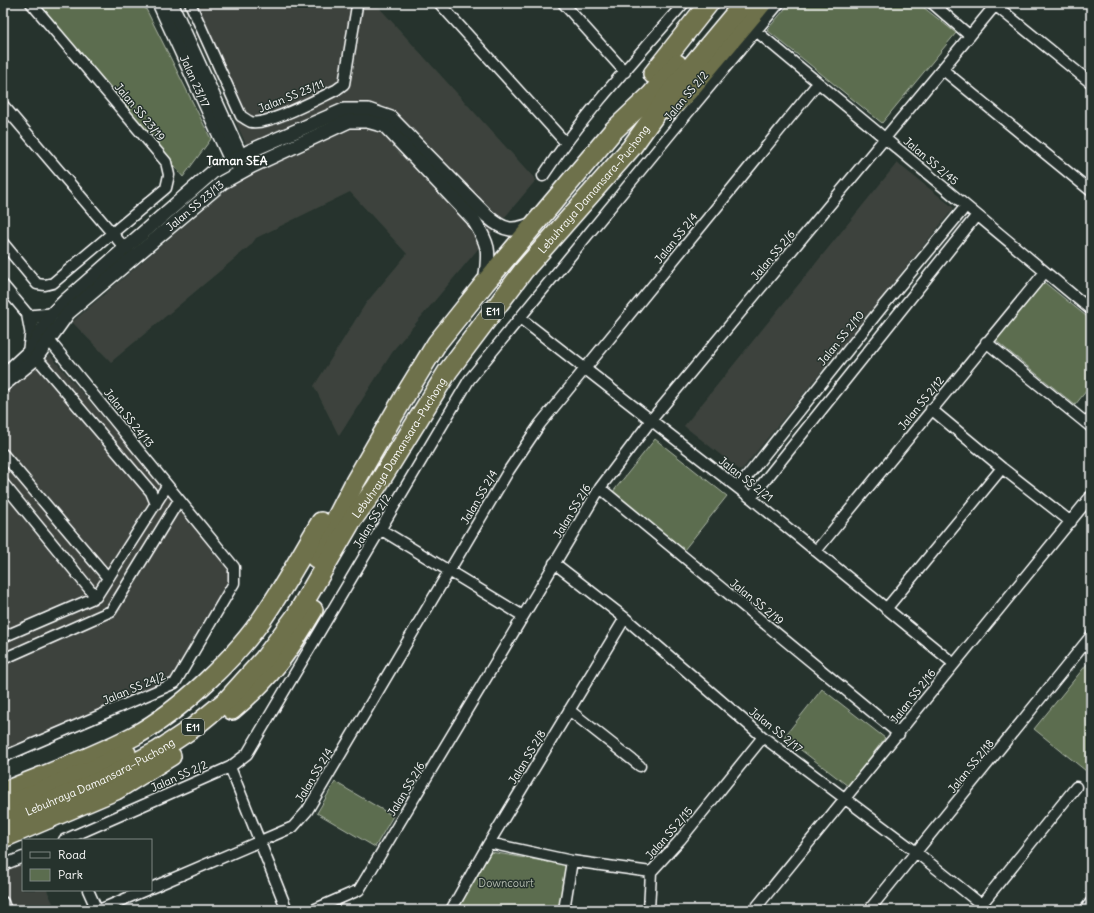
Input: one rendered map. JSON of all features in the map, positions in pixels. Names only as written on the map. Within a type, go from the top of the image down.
[{"type":"highway","points":[[614,131],[641,89],[709,3]]},
{"type":"highway","name":"Lebuhraya Damansara–Puchong","points":[[3,807],[97,768],[152,740],[190,714],[220,689],[254,652],[320,561],[375,489],[448,371],[524,270],[631,148],[712,32],[728,3]]},
{"type":"highway","name":"Lebuhraya Damansara–Puchong","points":[[3,822],[105,779],[158,751],[194,727],[227,700],[264,659],[296,616],[355,482],[406,392],[437,344],[485,283],[614,131],[712,32],[744,3]]},
{"type":"highway","points":[[631,148],[690,90],[762,3]]},
{"type":"highway","points":[[3,792],[135,736],[179,705],[227,660],[266,614],[333,502],[355,482]]},
{"type":"highway","points":[[3,844],[11,840],[8,835],[116,790],[151,770],[197,739],[268,678],[292,646],[362,525],[375,489]]},
{"type":"street","name":"Jalan SS 23/19","points":[[3,243],[37,284],[53,284],[166,188],[169,175],[166,162],[32,3]]},
{"type":"street","name":"Jalan 23/17","points":[[159,3],[237,160]]},
{"type":"street","name":"Jalan 23/17","points":[[171,3],[226,136]]},
{"type":"street","name":"Jalan SS 23/11","points":[[190,3],[241,116],[250,122],[259,122],[271,120],[336,90],[344,84],[356,3]]},
{"type":"street","points":[[439,3],[565,142]]},
{"type":"street","points":[[563,3],[625,72]]},
{"type":"street","points":[[543,176],[565,142],[683,3]]},
{"type":"street","name":"Jalan SS 2/2","points":[[68,839],[230,767],[247,754],[469,380],[779,3]]},
{"type":"street","points":[[932,3],[970,36]]},
{"type":"street","points":[[996,4],[1091,83]]},
{"type":"street","name":"Jalan SS 2/6","points":[[313,910],[359,890],[600,488],[652,420],[886,139],[996,4]]},
{"type":"street","name":"Jalan SS 2/45","points":[[756,31],[1091,310]]},
{"type":"street","points":[[942,69],[1091,191]]},
{"type":"street","name":"Jalan SS 2/4","points":[[152,888],[293,827],[307,811],[509,470],[540,424],[818,83]]},
{"type":"street","points":[[3,105],[129,253]]},
{"type":"street","name":"Jalan SS 23/13","points":[[46,336],[215,170],[237,160],[258,147],[344,110],[368,110],[391,118],[498,226],[511,230],[538,222]]},
{"type":"street","name":"Jalan SS 23/13","points":[[46,336],[51,315],[129,253],[231,177],[349,121],[366,121],[385,126],[473,219],[484,236],[489,250],[485,283]]},
{"type":"street","points":[[215,170],[226,136],[258,147]]},
{"type":"street","points":[[231,177],[237,160],[252,166]]},
{"type":"street","name":"Jalan SS 2/10","points":[[738,488],[883,306],[966,206]]},
{"type":"street","points":[[751,498],[978,216]]},
{"type":"street","name":"Jalan SS 2/12","points":[[816,551],[1045,272]]},
{"type":"street","name":"Jalan SS 24/13","points":[[3,285],[234,567]]},
{"type":"street","points":[[51,315],[29,317],[32,338],[32,355],[42,364],[151,492],[156,504]]},
{"type":"street","name":"Jalan SS 2/21","points":[[520,318],[751,498],[954,663]]},
{"type":"street","points":[[3,386],[32,355],[46,336]]},
{"type":"street","points":[[986,342],[1091,427]]},
{"type":"street","points":[[3,376],[32,355]]},
{"type":"street","points":[[931,409],[1002,468],[1071,522]]},
{"type":"street","points":[[3,454],[108,578]]},
{"type":"street","points":[[886,609],[1002,468]]},
{"type":"street","points":[[3,483],[96,597]]},
{"type":"street","points":[[3,637],[96,597],[168,486]]},
{"type":"street","name":"Jalan SS 2/19","points":[[600,488],[899,734]]},
{"type":"street","name":"Jalan SS 2/16","points":[[754,910],[899,734],[954,663],[1091,496]]},
{"type":"street","points":[[156,504],[168,500],[179,500]]},
{"type":"street","points":[[3,659],[111,611],[179,500]]},
{"type":"street","points":[[380,530],[523,616]]},
{"type":"street","name":"Jalan SS 2/17","points":[[554,563],[625,618],[763,737],[916,852],[982,908]]},
{"type":"street","name":"Jalan SS 24/2","points":[[3,757],[175,683],[234,583],[234,567]]},
{"type":"street","name":"Jalan SS 2/8","points":[[451,910],[489,843],[625,618]]},
{"type":"street","name":"Jalan SS 2/18","points":[[869,910],[1091,636]]},
{"type":"street","points":[[569,710],[640,766]]},
{"type":"street","name":"Jalan SS 2/15","points":[[489,843],[572,861],[650,872],[680,840],[763,737]]},
{"type":"street","points":[[230,767],[288,910]]},
{"type":"street","points":[[982,908],[1076,788]]},
{"type":"street","points":[[3,865],[22,857]]},
{"type":"street","points":[[564,910],[572,861]]},
{"type":"street","points":[[650,872],[650,910]]},
{"type":"street","points":[[88,891],[98,910],[144,891]]},
{"type":"street","points":[[3,902],[6,910]]},
{"type":"street","points":[[1085,910],[1091,902]]},
{"type":"shaded area","points":[[182,3],[375,3],[536,180],[395,348],[339,436],[314,386],[366,303],[407,254],[350,192],[256,238],[251,245],[111,362],[72,322],[227,189],[258,171]]},
{"type":"shaded area","points":[[897,163],[954,208],[741,471],[684,426]]},
{"type":"shaded area","points":[[50,355],[230,566],[231,574],[173,680],[3,753],[3,396]]},
{"type":"shaded area","points":[[22,861],[22,891],[47,891],[56,910],[3,910],[3,869]]},
{"type":"green space","points":[[39,3],[143,3],[211,139],[183,177]]},
{"type":"green space","points":[[790,3],[918,3],[956,33],[882,123],[767,30]]},
{"type":"green space","points":[[1044,282],[1091,320],[1091,385],[1075,405],[995,340]]},
{"type":"green space","points":[[655,439],[727,496],[684,550],[612,493]]},
{"type":"green space","points":[[1091,659],[1091,775],[1034,729]]},
{"type":"green space","points":[[822,689],[885,738],[848,786],[784,737]]},
{"type":"green space","points":[[335,782],[393,816],[375,847],[317,813]]},
{"type":"green space","name":"Downcourt","points":[[491,852],[566,865],[559,910],[457,910]]},
{"type":"district","name":"Taman SEA","points":[[237,160]]}]
